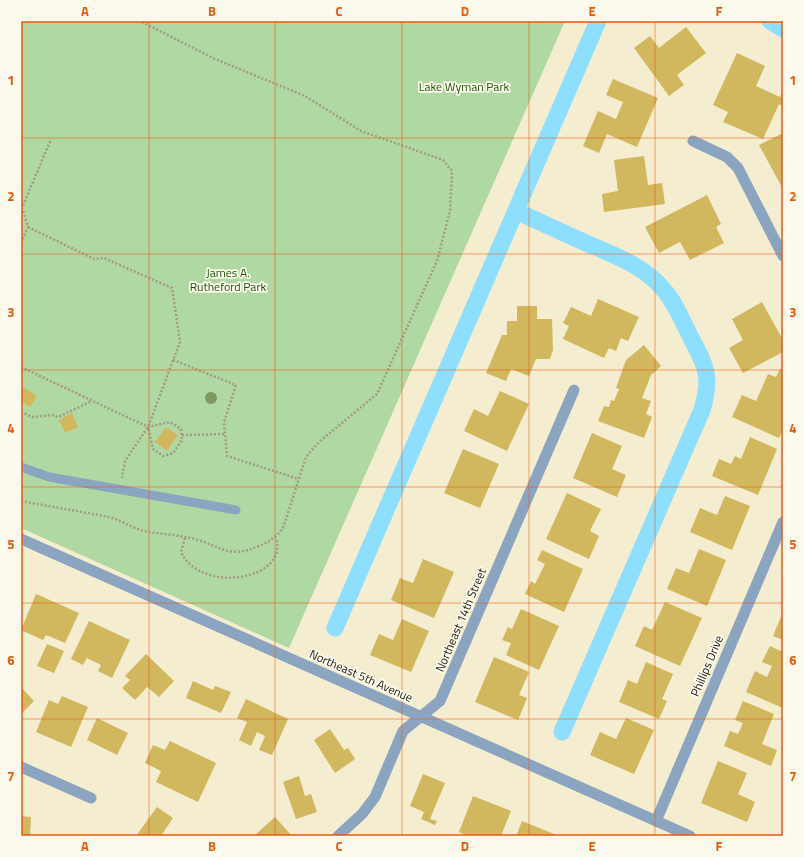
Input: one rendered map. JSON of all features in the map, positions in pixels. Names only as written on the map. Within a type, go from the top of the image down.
[{"type":"street","points":[[693,141],[727,157],[738,168],[783,256]]},
{"type":"street","name":"Northeast 14th Street","points":[[338,836],[362,814],[375,797],[403,731],[440,701],[574,390]]},
{"type":"street","name":"Phillips Drive","points":[[656,821],[783,522]]},
{"type":"street","name":"Northeast 5th Avenue","points":[[21,540],[690,836]]},
{"type":"street","points":[[21,767],[90,798]]},
{"type":"lane","points":[[21,467],[49,477],[236,510]]},
{"type":"path","points":[[21,501],[109,517],[119,520],[136,529],[194,539],[226,551],[237,553],[247,551],[276,538],[283,528],[306,457],[319,442],[377,394],[437,261],[445,236],[450,211],[452,172],[443,160],[361,131],[305,96],[215,59],[140,21]]},
{"type":"path","points":[[21,243],[28,227],[22,208],[52,139]]},
{"type":"path","points":[[28,227],[94,259],[104,258],[172,288],[180,342],[148,427],[124,461],[120,490]]},
{"type":"path","points":[[173,360],[236,385],[224,422],[227,456],[299,478]]},
{"type":"path","points":[[21,367],[148,427],[170,422],[181,429],[182,440],[173,453],[163,456],[153,450],[148,427]]},
{"type":"path","points":[[21,412],[32,418],[52,415],[58,418],[92,401]]},
{"type":"path","points":[[182,435],[225,434]]},
{"type":"path","points":[[185,538],[180,552],[185,560],[194,569],[213,576],[231,578],[246,575],[270,565],[277,553],[278,544],[276,538]]},
{"type":"green space","name":"James A. Rutheford Park","points":[[21,21],[565,21],[289,648],[21,528]]},
{"type":"building","points":[[686,27],[706,53],[677,75],[684,85],[669,96],[634,48],[650,36],[659,48]]},
{"type":"building","points":[[737,53],[765,66],[756,86],[780,97],[783,90],[783,106],[779,104],[763,139],[723,122],[728,112],[713,105]]},
{"type":"building","points":[[613,79],[658,98],[637,147],[607,134],[599,153],[583,146],[598,111],[616,119],[623,102],[606,95]]},
{"type":"building","points":[[783,133],[783,189],[759,145]]},
{"type":"building","points":[[644,156],[648,185],[662,183],[665,204],[604,212],[602,194],[618,191],[614,160]]},
{"type":"building","points":[[707,195],[721,224],[716,227],[724,243],[690,260],[680,242],[659,253],[645,227]]},
{"type":"building","points":[[598,299],[639,317],[628,341],[621,338],[616,351],[609,348],[604,358],[563,339],[569,326],[563,323],[571,307],[591,316]]},
{"type":"building","points":[[762,302],[783,340],[783,352],[743,373],[729,348],[743,340],[732,319]]},
{"type":"building","points":[[517,306],[537,306],[537,319],[552,319],[553,350],[550,359],[536,359],[529,376],[511,369],[506,381],[486,373],[502,335],[507,335],[507,321],[517,321]]},
{"type":"building","points":[[644,345],[661,366],[651,375],[642,398],[651,401],[646,414],[652,417],[644,438],[598,421],[604,406],[609,407],[611,400],[614,401],[619,389],[616,388],[626,360]]},
{"type":"building","points":[[780,369],[783,370],[783,429],[779,438],[732,417],[742,395],[756,401],[768,374],[776,377]]},
{"type":"building","points":[[21,386],[37,396],[30,407],[21,401]]},
{"type":"building","points":[[500,391],[529,404],[507,451],[464,431],[474,409],[488,416]]},
{"type":"building","points":[[72,413],[78,427],[65,433],[59,420]]},
{"type":"building","points":[[166,427],[178,435],[167,451],[155,442]]},
{"type":"building","points":[[592,433],[622,446],[612,469],[626,475],[617,497],[573,478]]},
{"type":"building","points":[[750,437],[777,449],[758,495],[712,476],[719,459],[731,464],[735,456],[741,459]]},
{"type":"building","points":[[463,449],[499,464],[480,508],[444,493]]},
{"type":"building","points":[[567,493],[601,509],[590,531],[599,536],[589,559],[546,539]]},
{"type":"building","points":[[725,496],[750,506],[732,550],[690,532],[700,508],[717,515]]},
{"type":"building","points":[[699,549],[726,560],[707,606],[667,589],[676,568],[689,573]]},
{"type":"building","points":[[542,550],[583,569],[564,612],[525,594],[531,581],[535,584],[545,564],[537,560]]},
{"type":"building","points":[[423,559],[454,572],[434,618],[391,600],[400,578],[413,583]]},
{"type":"building","points":[[36,594],[79,613],[65,643],[46,635],[43,640],[21,630]]},
{"type":"building","points":[[665,602],[702,618],[680,666],[635,646],[644,626],[652,630]]},
{"type":"building","points":[[521,609],[559,626],[539,670],[506,655],[511,643],[502,640],[508,627],[512,629]]},
{"type":"building","points":[[783,612],[783,640],[773,636]]},
{"type":"building","points":[[402,619],[429,631],[411,672],[370,655],[379,634],[393,640]]},
{"type":"building","points":[[89,621],[130,640],[112,678],[98,671],[101,665],[87,658],[83,665],[71,659]]},
{"type":"building","points":[[47,644],[64,651],[54,673],[37,666]]},
{"type":"building","points":[[770,646],[783,652],[783,708],[746,692],[755,671],[767,677],[772,666],[762,662]]},
{"type":"building","points":[[146,654],[174,681],[159,697],[147,687],[135,700],[122,688],[130,680],[125,676]]},
{"type":"building","points":[[494,657],[529,672],[519,695],[527,698],[518,720],[475,702]]},
{"type":"building","points":[[646,662],[673,674],[662,699],[667,701],[659,719],[619,702],[628,680],[637,684]]},
{"type":"building","points":[[193,681],[213,690],[215,686],[231,692],[221,713],[186,698]]},
{"type":"building","points":[[21,687],[34,701],[21,714]]},
{"type":"building","points":[[62,696],[88,707],[71,747],[36,732],[49,700],[58,704]]},
{"type":"building","points":[[246,699],[288,719],[272,755],[259,750],[265,736],[257,732],[251,746],[239,740],[247,722],[237,718]]},
{"type":"building","points":[[743,701],[774,714],[762,744],[777,750],[771,766],[724,746],[730,731],[738,734],[743,723],[735,720]]},
{"type":"building","points":[[97,718],[128,733],[117,755],[87,740]]},
{"type":"building","points":[[626,718],[654,730],[634,774],[590,755],[600,732],[616,739]]},
{"type":"building","points":[[330,729],[344,750],[348,748],[355,759],[335,773],[314,740]]},
{"type":"building","points":[[170,741],[216,763],[198,802],[156,782],[161,771],[145,763],[153,745],[165,750]]},
{"type":"building","points":[[718,761],[747,773],[738,794],[755,802],[747,822],[701,803]]},
{"type":"building","points":[[423,774],[445,783],[430,819],[437,821],[435,825],[421,819],[424,812],[410,806]]},
{"type":"building","points":[[299,776],[305,796],[311,794],[317,812],[296,819],[283,782]]},
{"type":"building","points":[[473,796],[511,811],[501,836],[467,836],[459,832]]},
{"type":"building","points":[[157,807],[173,818],[161,836],[136,836]]},
{"type":"building","points":[[21,816],[31,817],[30,836],[21,836]]},
{"type":"building","points":[[275,817],[291,835],[254,836]]},
{"type":"building","points":[[522,821],[559,836],[516,836]]},
{"type":"waterway","points":[[335,628],[598,21]]},
{"type":"waterway","points":[[770,21],[783,29]]},
{"type":"waterway","points":[[516,211],[628,262],[655,281],[667,294],[678,311],[700,355],[707,380],[707,388],[702,410],[562,732]]},
{"type":"park label","name":"Lake Wyman Park","points":[[464,87]]}]
